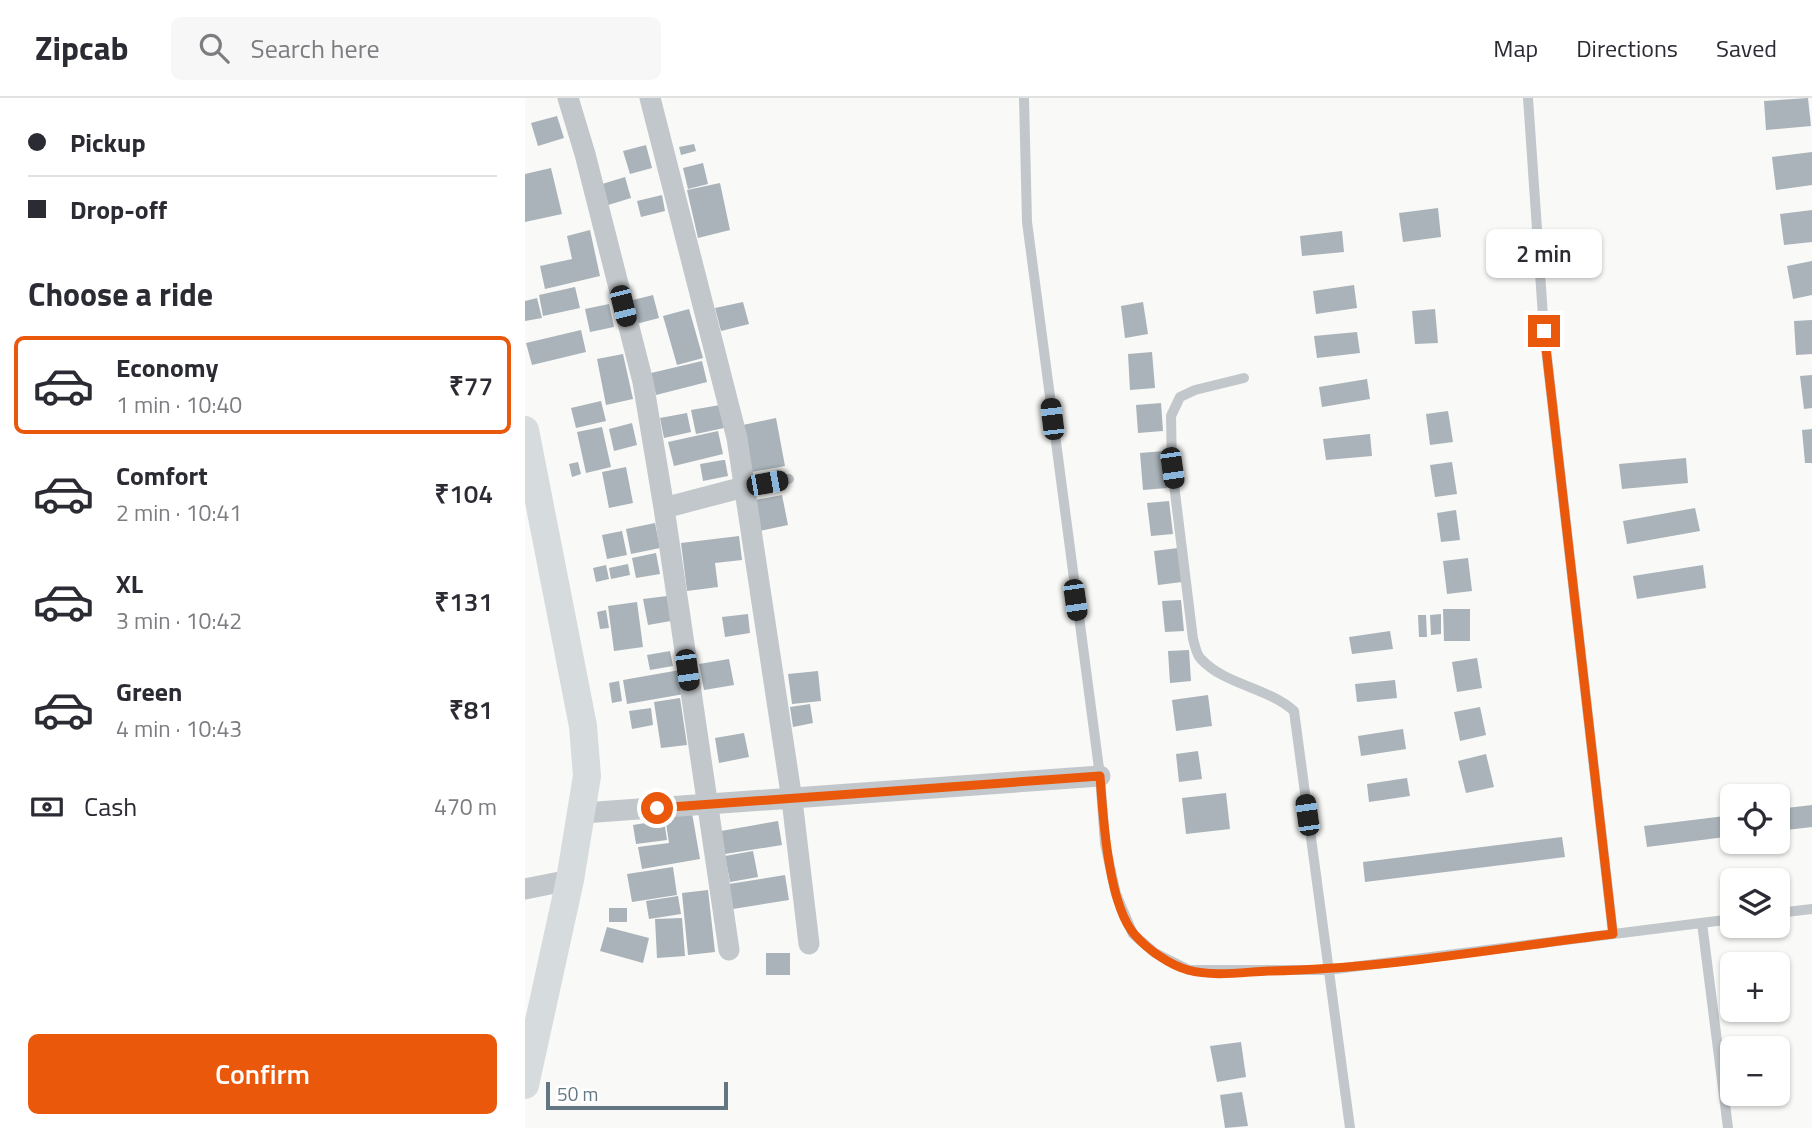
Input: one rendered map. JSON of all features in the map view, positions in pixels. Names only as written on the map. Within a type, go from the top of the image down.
[{"type":"main road","points":[[525,430],[583,726],[587,776],[570,880],[525,1086]]},
{"type":"street","points":[[568,98],[585,154],[643,382],[729,950]]},
{"type":"street","points":[[650,98],[737,438],[792,800],[809,944]]},
{"type":"street","points":[[664,508],[744,487]]},
{"type":"street","points":[[583,813],[1100,776]]},
{"type":"street","points":[[525,889],[570,880]]},
{"type":"lane","points":[[1024,98],[1027,222],[1100,776],[1105,844],[1116,894],[1133,934],[1155,953],[1189,970],[1328,970],[1720,921]]},
{"type":"lane","points":[[1528,98],[1544,331],[1613,934]]},
{"type":"lane","points":[[1244,378],[1195,390],[1180,397],[1171,416],[1172,468],[1193,639],[1198,657],[1215,670],[1279,698],[1294,711],[1350,1128]]},
{"type":"lane","points":[[744,487],[789,479]]},
{"type":"lane","points":[[1790,912],[1812,909]]},
{"type":"lane","points":[[1702,923],[1728,1128]]},
{"type":"building","points":[[1808,98],[1811,126],[1766,130],[1764,101]]},
{"type":"building","points":[[557,116],[564,138],[538,146],[531,123]]},
{"type":"building","points":[[694,144],[696,151],[681,155],[679,147]]},
{"type":"building","points":[[646,145],[652,168],[630,174],[623,151]]},
{"type":"building","points":[[1812,152],[1812,185],[1776,190],[1772,157]]},
{"type":"building","points":[[703,163],[708,184],[688,189],[683,168]]},
{"type":"building","points":[[551,168],[562,214],[525,222],[525,174]]},
{"type":"building","points":[[625,177],[631,198],[605,206],[599,185]]},
{"type":"building","points":[[720,183],[730,230],[698,238],[687,190]]},
{"type":"building","points":[[662,195],[665,211],[641,217],[637,201]]},
{"type":"building","points":[[1438,208],[1441,237],[1403,242],[1399,213]]},
{"type":"building","points":[[1812,210],[1812,242],[1784,245],[1780,214]]},
{"type":"building","points":[[590,230],[600,276],[545,289],[540,266],[572,259],[567,236]]},
{"type":"building","points":[[1342,231],[1344,252],[1302,256],[1300,236]]},
{"type":"building","points":[[1812,261],[1812,295],[1793,299],[1787,266]]},
{"type":"building","points":[[1354,285],[1357,308],[1316,314],[1313,291]]},
{"type":"building","points":[[575,287],[580,308],[543,316],[539,295]]},
{"type":"building","points":[[653,295],[659,318],[636,324],[629,301]]},
{"type":"building","points":[[537,298],[542,318],[525,321],[525,301]]},
{"type":"building","points":[[743,302],[749,324],[721,331],[715,308]]},
{"type":"building","points":[[1143,302],[1148,334],[1125,338],[1121,306]]},
{"type":"building","points":[[609,304],[614,327],[590,332],[585,309]]},
{"type":"building","points":[[689,309],[703,358],[677,365],[663,316]]},
{"type":"building","points":[[1435,309],[1438,343],[1415,344],[1412,311]]},
{"type":"building","points":[[1812,320],[1812,354],[1796,355],[1794,321]]},
{"type":"building","points":[[581,330],[586,352],[532,365],[526,343]]},
{"type":"building","points":[[1357,332],[1360,353],[1317,358],[1314,336]]},
{"type":"building","points":[[1152,352],[1155,388],[1130,390],[1128,354]]},
{"type":"building","points":[[623,354],[633,399],[606,405],[597,359]]},
{"type":"building","points":[[702,361],[707,382],[656,395],[651,373]]},
{"type":"building","points":[[1812,375],[1812,408],[1804,409],[1800,376]]},
{"type":"building","points":[[1367,379],[1370,399],[1322,407],[1319,387]]},
{"type":"building","points":[[601,401],[606,421],[576,428],[571,408]]},
{"type":"building","points":[[1161,403],[1163,431],[1138,433],[1136,405]]},
{"type":"building","points":[[720,405],[724,428],[696,434],[691,410]]},
{"type":"building","points":[[1448,411],[1453,442],[1430,445],[1426,414]]},
{"type":"building","points":[[687,413],[691,432],[664,438],[660,418]]},
{"type":"building","points":[[776,418],[785,466],[752,472],[743,425]]},
{"type":"building","points":[[632,423],[637,445],[614,451],[609,429]]},
{"type":"building","points":[[602,427],[611,467],[586,473],[577,432]]},
{"type":"building","points":[[1812,429],[1812,463],[1805,463],[1802,430]]},
{"type":"building","points":[[718,431],[723,454],[674,466],[668,442]]},
{"type":"building","points":[[1370,434],[1372,456],[1326,460],[1323,439]]},
{"type":"building","points":[[1164,451],[1167,488],[1143,490],[1140,453]]},
{"type":"building","points":[[1686,458],[1688,483],[1622,489],[1619,464]]},
{"type":"building","points":[[725,460],[728,476],[703,481],[700,464]]},
{"type":"building","points":[[578,462],[581,474],[572,477],[569,464]]},
{"type":"building","points":[[1452,462],[1457,494],[1435,497],[1430,465]]},
{"type":"building","points":[[626,467],[633,503],[609,508],[602,472]]},
{"type":"building","points":[[782,495],[788,525],[755,532],[749,501]]},
{"type":"building","points":[[1169,501],[1173,534],[1151,536],[1147,503]]},
{"type":"building","points":[[1695,508],[1700,531],[1627,544],[1623,521]]},
{"type":"building","points":[[1456,510],[1460,540],[1441,542],[1437,513]]},
{"type":"building","points":[[655,523],[660,548],[631,554],[626,529]]},
{"type":"building","points":[[622,531],[627,555],[607,559],[602,535]]},
{"type":"building","points":[[739,536],[742,560],[715,563],[718,587],[687,591],[681,543]]},
{"type":"building","points":[[1178,548],[1182,582],[1158,585],[1154,551]]},
{"type":"building","points":[[656,553],[660,574],[636,578],[632,558]]},
{"type":"building","points":[[1468,558],[1472,591],[1447,594],[1443,561]]},
{"type":"building","points":[[628,564],[630,575],[611,579],[609,568]]},
{"type":"building","points":[[606,565],[609,579],[596,582],[593,568]]},
{"type":"building","points":[[1703,565],[1706,588],[1637,599],[1633,576]]},
{"type":"building","points":[[667,596],[671,621],[648,625],[643,599]]},
{"type":"building","points":[[1181,600],[1184,631],[1165,632],[1162,601]]},
{"type":"building","points":[[637,602],[643,647],[614,651],[608,606]]},
{"type":"building","points":[[1443,609],[1470,609],[1470,641],[1444,641]]},
{"type":"building","points":[[606,610],[609,628],[600,629],[597,612]]},
{"type":"building","points":[[748,614],[750,633],[725,637],[722,617]]},
{"type":"building","points":[[1441,614],[1441,634],[1431,635],[1430,615]]},
{"type":"building","points":[[1418,615],[1426,615],[1427,637],[1419,637]]},
{"type":"building","points":[[1390,631],[1393,649],[1352,654],[1349,637]]},
{"type":"building","points":[[1189,650],[1191,681],[1170,683],[1168,651]]},
{"type":"building","points":[[670,651],[673,666],[650,670],[647,655]]},
{"type":"building","points":[[1477,658],[1482,688],[1457,692],[1452,662]]},
{"type":"building","points":[[729,659],[734,685],[704,690],[699,664]]},
{"type":"building","points":[[680,670],[684,694],[627,704],[623,680]]},
{"type":"building","points":[[818,671],[821,701],[792,704],[788,674]]},
{"type":"building","points":[[1395,680],[1397,698],[1357,702],[1355,684]]},
{"type":"building","points":[[619,681],[622,701],[612,703],[609,683]]},
{"type":"building","points":[[1208,695],[1212,726],[1176,731],[1172,700]]},
{"type":"building","points":[[680,698],[687,745],[661,748],[654,702]]},
{"type":"building","points":[[810,704],[813,723],[793,727],[790,707]]},
{"type":"building","points":[[1480,707],[1486,735],[1460,741],[1454,712]]},
{"type":"building","points":[[651,708],[653,725],[632,729],[629,711]]},
{"type":"building","points":[[1403,729],[1406,749],[1361,756],[1358,736]]},
{"type":"building","points":[[744,733],[749,757],[719,763],[715,738]]},
{"type":"building","points":[[1198,751],[1202,779],[1179,782],[1176,754]]},
{"type":"building","points":[[1486,754],[1494,787],[1466,793],[1458,761]]},
{"type":"building","points":[[1407,778],[1410,796],[1369,802],[1367,784]]},
{"type":"building","points":[[1226,793],[1230,829],[1186,834],[1182,798]]},
{"type":"building","points":[[1812,805],[1812,827],[1790,830],[1790,808]]},
{"type":"building","points":[[692,813],[700,859],[642,869],[638,847],[669,843],[665,817]]},
{"type":"building","points":[[1720,817],[1720,838],[1647,847],[1644,826]]},
{"type":"building","points":[[664,820],[667,840],[636,844],[633,825]]},
{"type":"building","points":[[778,821],[782,845],[725,854],[721,831]]},
{"type":"building","points":[[1562,837],[1565,857],[1365,882],[1363,862]]},
{"type":"building","points":[[753,851],[758,877],[730,882],[725,856]]},
{"type":"building","points":[[673,867],[677,895],[632,902],[627,874]]},
{"type":"building","points":[[785,875],[789,900],[733,909],[729,884]]},
{"type":"building","points":[[708,890],[715,952],[688,955],[682,893]]},
{"type":"building","points":[[678,896],[681,914],[649,919],[646,901]]},
{"type":"building","points":[[609,908],[627,908],[627,922],[609,922]]},
{"type":"building","points":[[682,918],[685,956],[657,958],[655,919]]},
{"type":"building","points":[[607,927],[649,938],[643,963],[600,951]]},
{"type":"building","points":[[766,953],[790,953],[790,975],[766,975]]},
{"type":"building","points":[[1241,1042],[1246,1077],[1217,1082],[1210,1046]]},
{"type":"building","points":[[1242,1092],[1248,1126],[1225,1128],[1220,1095]]},
{"type":"route","points":[[657,808],[1100,776],[1105,844],[1116,894],[1133,934],[1155,953],[1189,970],[1328,970],[1613,934],[1544,331]]}]
